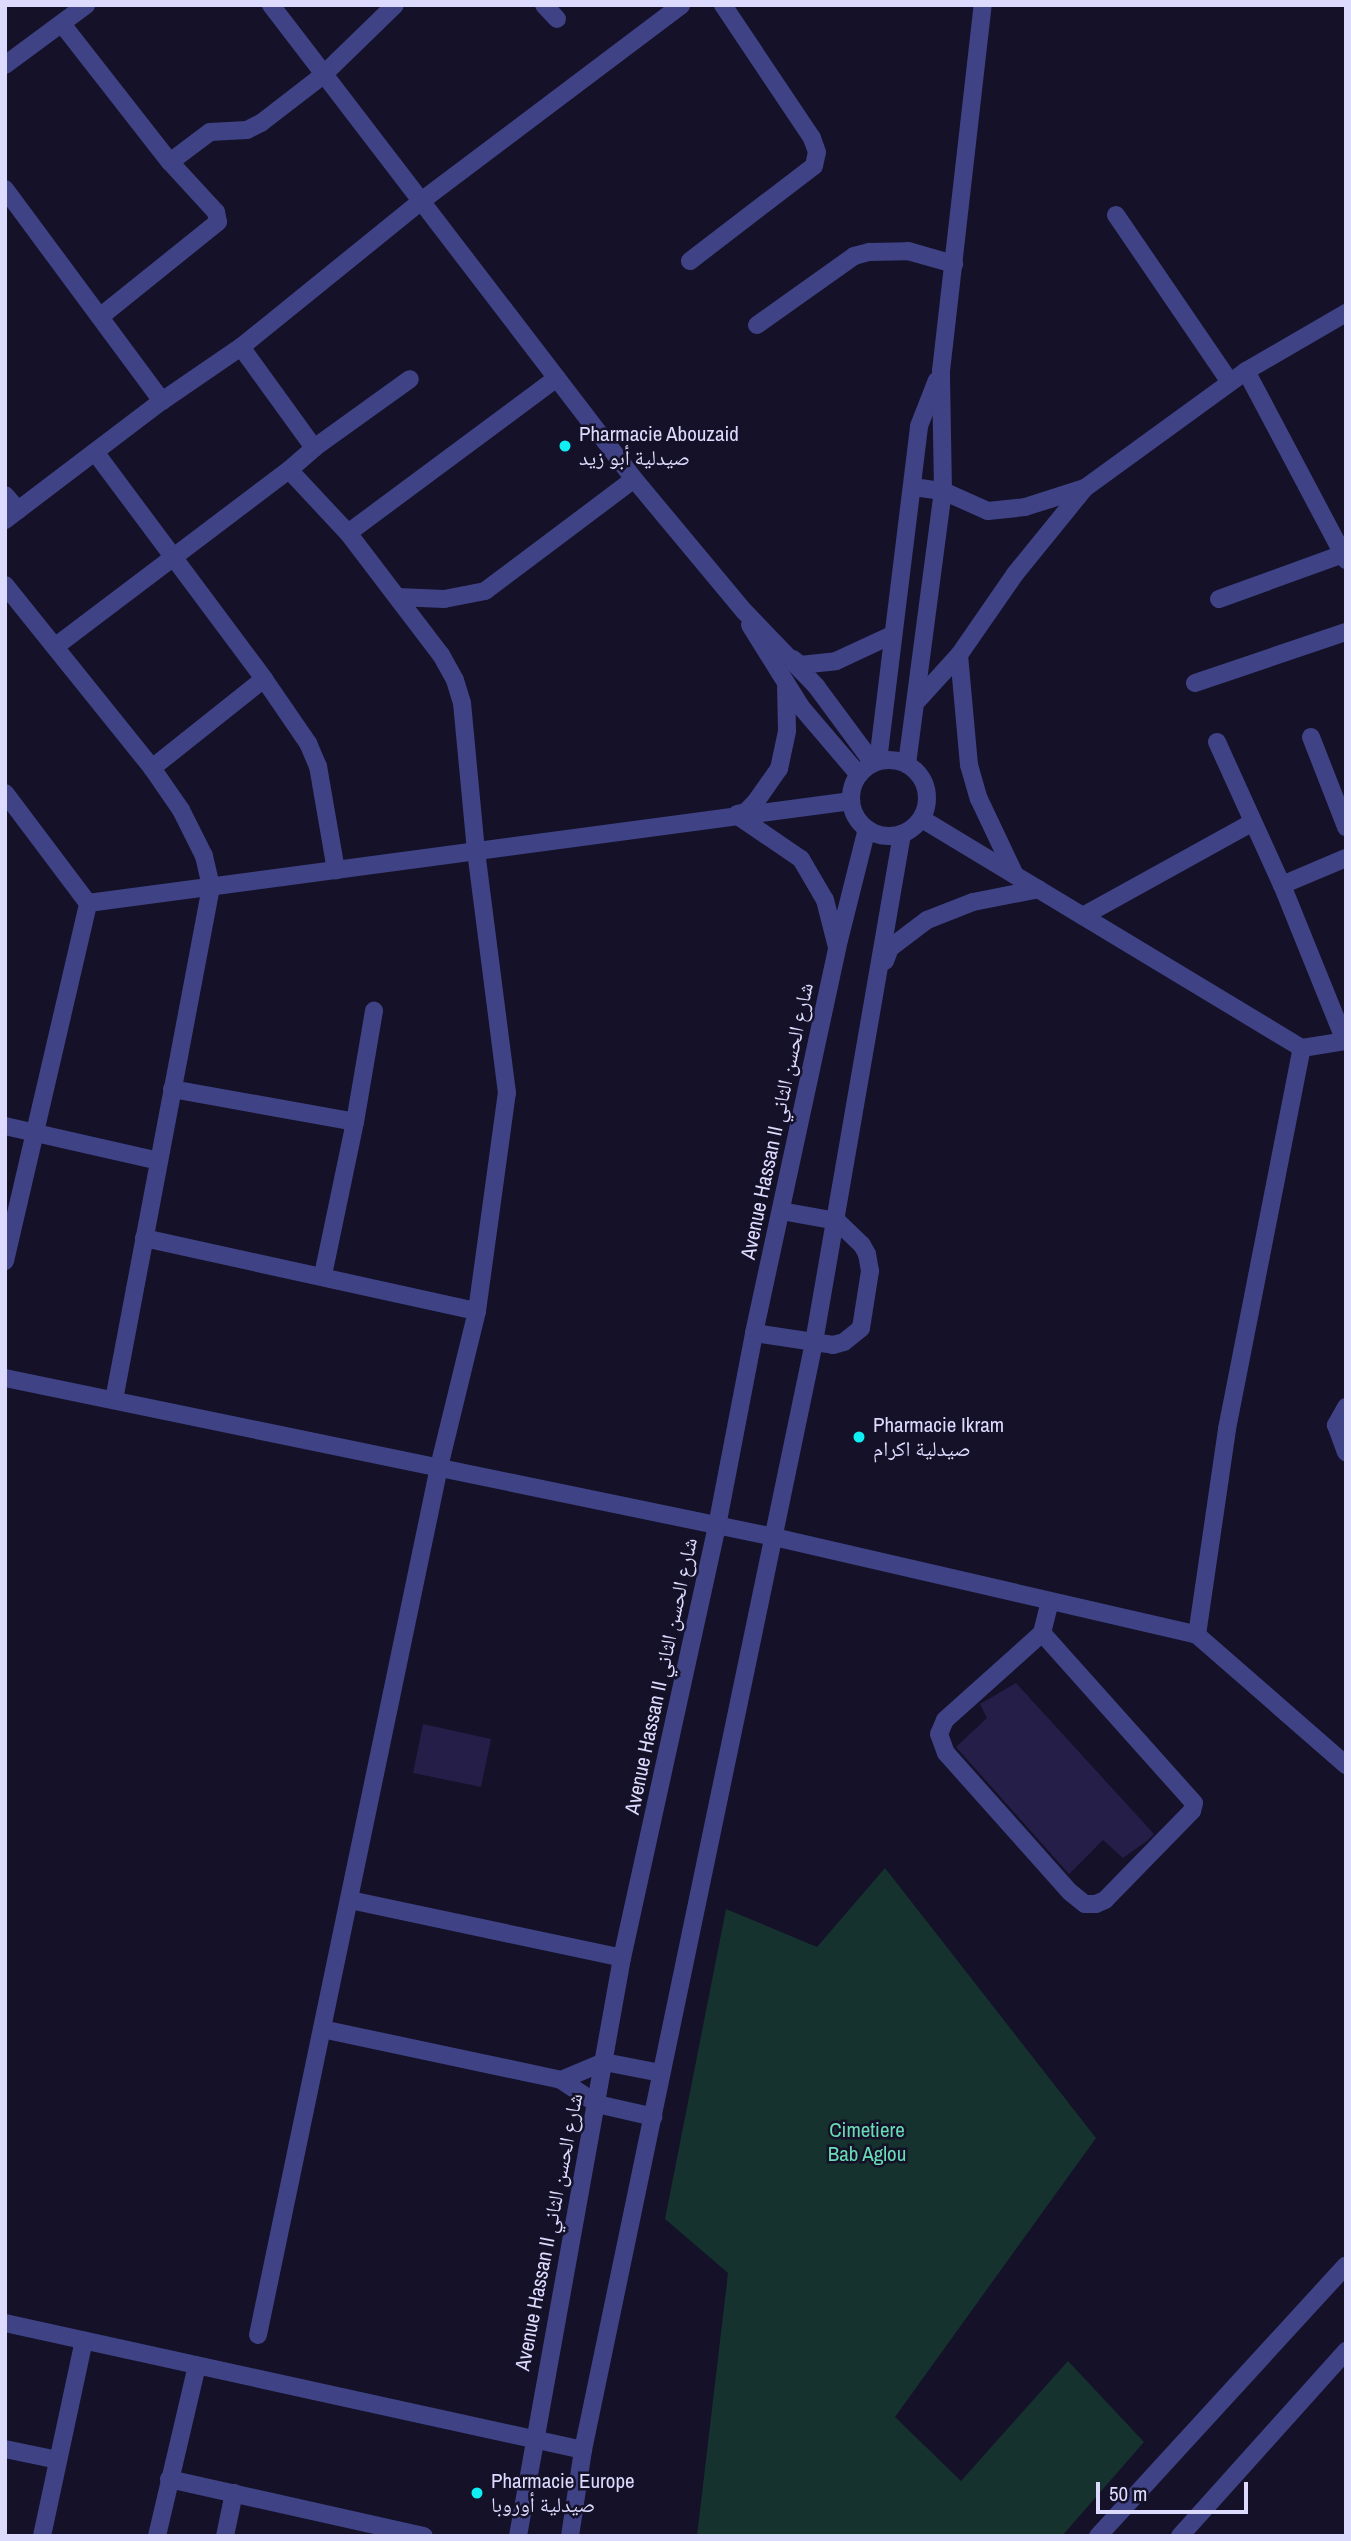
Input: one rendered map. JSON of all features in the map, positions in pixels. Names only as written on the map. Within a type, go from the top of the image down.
[{"type":"street","points":[[5,65],[86,5]]},
{"type":"street","points":[[271,5],[634,479],[745,612],[800,666],[820,665],[850,657],[892,635]]},
{"type":"street","points":[[170,162],[210,132],[247,130],[261,123],[323,75],[395,5]]},
{"type":"street","points":[[544,5],[557,19]]},
{"type":"street","points":[[5,495],[12,515],[162,401],[241,347],[420,202],[681,5]]},
{"type":"street","points":[[690,261],[814,166],[817,152],[812,138],[723,5]]},
{"type":"street","points":[[907,764],[918,700],[943,491],[941,371],[983,5]]},
{"type":"street","points":[[62,24],[170,162],[216,212],[218,222],[100,317]]},
{"type":"street","points":[[5,189],[162,401]]},
{"type":"street","points":[[1116,215],[1230,383]]},
{"type":"street","points":[[757,325],[855,256],[869,252],[908,251],[954,264]]},
{"type":"street","points":[[918,700],[959,655],[1015,573],[1084,488],[1246,371],[1346,313]]},
{"type":"street","points":[[241,347],[314,448]]},
{"type":"street","points":[[876,762],[919,426],[941,371]]},
{"type":"street","points":[[1219,599],[1344,557],[1246,371]]},
{"type":"street","points":[[348,533],[557,378]]},
{"type":"street","points":[[56,646],[289,470],[314,448],[410,379]]},
{"type":"street","points":[[95,452],[264,679],[307,743],[318,766],[336,870]]},
{"type":"street","points":[[258,2335],[439,1467],[477,1311],[507,1093],[476,852],[463,703],[455,680],[441,655],[348,533],[289,470]]},
{"type":"street","points":[[398,597],[444,599],[485,591],[634,479]]},
{"type":"street","points":[[913,487],[943,491],[988,511],[1005,510],[1084,488]]},
{"type":"street","points":[[5,585],[152,768],[195,833],[211,887],[114,1400]]},
{"type":"street","points":[[745,612],[756,637],[786,683],[859,775]]},
{"type":"street","points":[[1195,683],[1346,632]]},
{"type":"street","points":[[788,654],[876,762]]},
{"type":"street","points":[[959,655],[963,727],[969,765],[984,810],[1015,875]]},
{"type":"street","points":[[152,768],[264,679]]},
{"type":"street","points":[[732,817],[746,811],[770,786],[779,769],[787,731],[786,683]]},
{"type":"street","points":[[1311,737],[1346,827]]},
{"type":"street","points":[[922,819],[1302,1048],[1345,1041],[1282,885],[1217,742]]},
{"type":"street","points":[[893,760],[907,764],[918,773],[925,785],[927,806],[922,819],[902,834],[884,836],[867,829],[854,812],[851,801],[859,775],[876,762],[893,760]]},
{"type":"street","points":[[5,793],[88,903]]},
{"type":"street","points":[[88,903],[851,801]]},
{"type":"street","points":[[732,817],[801,859],[825,900],[837,948]]},
{"type":"street","points":[[1083,916],[1253,822]]},
{"type":"street","name":"Avenue Hassan II شارع الحسن الثاني","points":[[518,2536],[533,2439],[622,1958],[718,1526],[754,1333],[837,948],[867,829]]},
{"type":"street","points":[[570,2536],[583,2450],[814,1342],[881,971],[902,834]]},
{"type":"street","points":[[1282,885],[1346,858]]},
{"type":"street","points":[[881,971],[890,948],[927,920],[973,902],[1038,889]]},
{"type":"street","points":[[5,1261],[88,903]]},
{"type":"street","points":[[323,1275],[355,1122],[374,1011]]},
{"type":"street","points":[[1198,1635],[1227,1429],[1302,1048]]},
{"type":"street","points":[[172,1089],[355,1122]]},
{"type":"street","points":[[5,1126],[159,1161]]},
{"type":"street","points":[[754,1333],[833,1345],[844,1342],[861,1328],[869,1261],[862,1245],[837,1221],[781,1211]]},
{"type":"street","points":[[144,1238],[323,1275],[477,1311]]},
{"type":"street","points":[[5,1378],[774,1537],[1198,1635],[1346,1765]]},
{"type":"street","points":[[1346,1407],[1336,1425],[1346,1452]]},
{"type":"street","points":[[1042,1633],[1194,1803],[1192,1811],[1105,1900],[1096,1904],[1085,1904],[1070,1892],[940,1743],[939,1734],[945,1720],[1042,1633],[1050,1602]]},
{"type":"street","points":[[350,1900],[622,1958]]},
{"type":"street","points":[[322,2029],[561,2080],[597,2104],[654,2117]]},
{"type":"street","points":[[561,2080],[604,2062],[661,2073]]},
{"type":"street","points":[[1098,2536],[1346,2265]]},
{"type":"street","points":[[5,2323],[583,2450]]},
{"type":"street","points":[[42,2536],[85,2340]]},
{"type":"street","points":[[1180,2536],[1346,2351]]},
{"type":"street","points":[[157,2536],[197,2366]]},
{"type":"street","points":[[5,2449],[58,2460]]},
{"type":"street","points":[[169,2479],[234,2493],[372,2530],[424,2536]]},
{"type":"street","points":[[225,2536],[234,2493]]},
{"type":"green space","name":"Cimetiere Bab Aglou","points":[[885,1868],[1096,2138],[895,2417],[961,2481],[1068,2361],[1144,2442],[1062,2536],[697,2536],[728,2273],[665,2219],[726,1909],[817,1947]]},
{"type":"building","points":[[1016,1683],[1154,1834],[1147,1841],[1123,1858],[1103,1840],[1069,1874],[956,1747],[987,1718],[980,1704]]},
{"type":"building","points":[[423,1724],[491,1739],[481,1787],[413,1773]]},
{"type":"place","name":"Pharmacie Abouzaid صيدلية أبو زيد","points":[[565,446]]},
{"type":"place","name":"Pharmacie Ikram صيدلية اكرام","points":[[859,1437]]},
{"type":"place","name":"Pharmacie Europe صيدلية أوروبا","points":[[477,2493]]}]
